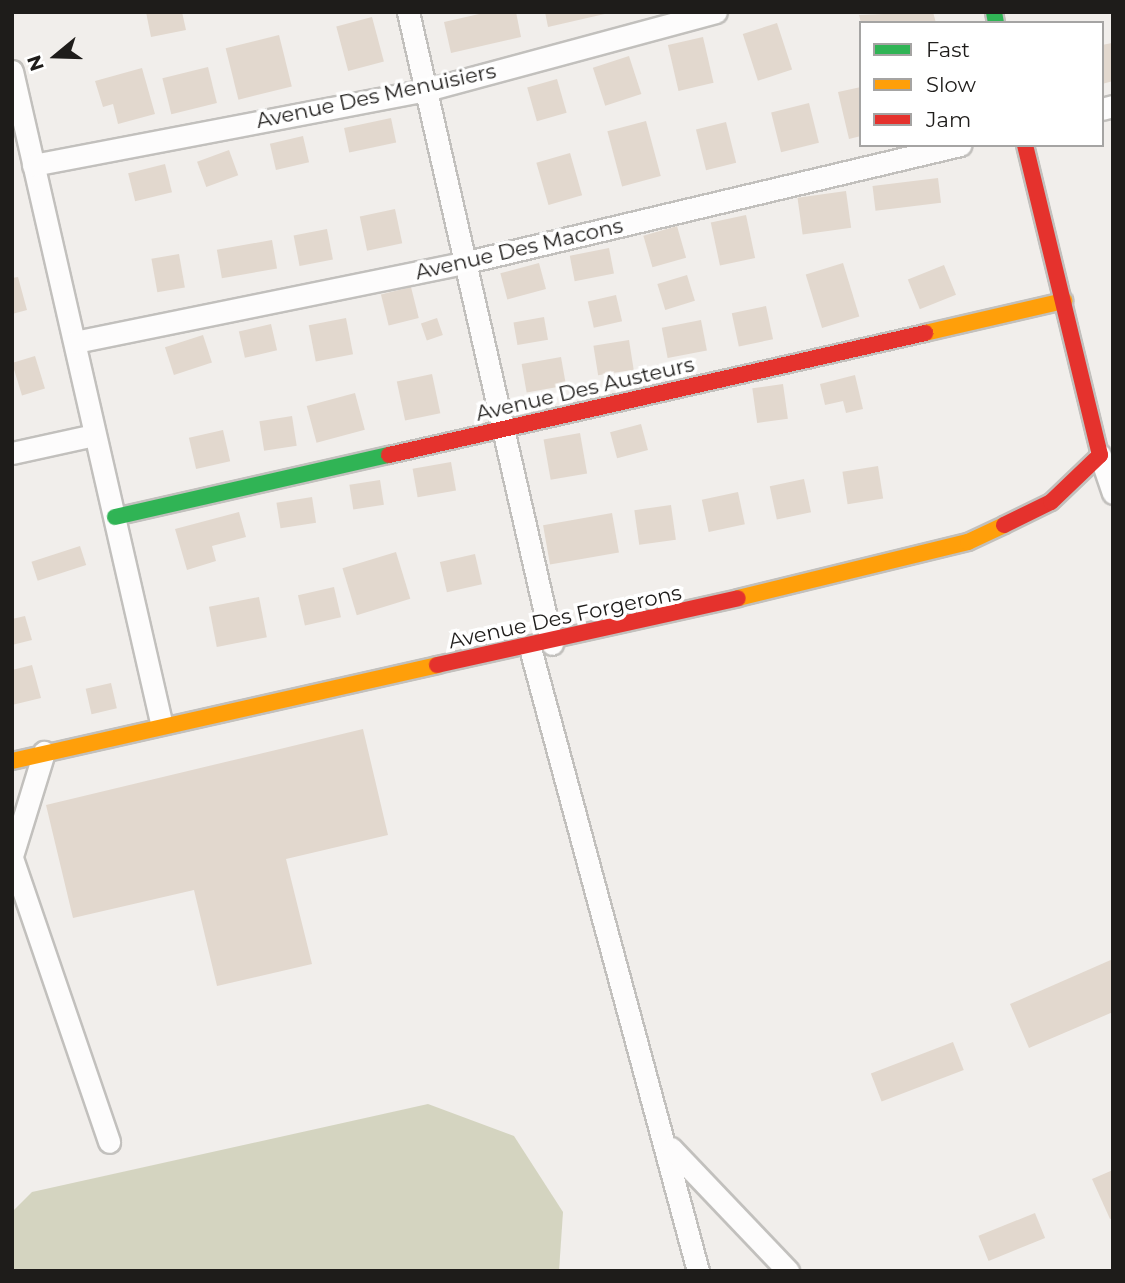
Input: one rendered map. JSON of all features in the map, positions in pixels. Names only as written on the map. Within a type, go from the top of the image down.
[{"type":"street","points":[[408,12],[552,644]]},
{"type":"street","name":"Avenue Des Menuisiers","points":[[33,165],[427,90],[716,12]]},
{"type":"street","points":[[12,71],[18,131],[33,165],[161,722]]},
{"type":"street","name":"Avenue Des Macons","points":[[75,342],[467,262],[952,147]]},
{"type":"street","points":[[1026,147],[1100,455],[1113,493]]},
{"type":"street","name":"Avenue Des Austeurs","points":[[115,517],[1064,301]]},
{"type":"street","points":[[12,453],[94,435]]},
{"type":"street","name":"Avenue Des Forgerons","points":[[12,761],[161,722],[552,644],[968,542],[1051,502],[1100,455]]},
{"type":"street","points":[[530,649],[668,1146],[698,1270]]},
{"type":"street","points":[[44,752],[12,857],[109,1142]]},
{"type":"street","points":[[668,1146],[788,1271]]},
{"type":"green space","points":[[428,1104],[514,1136],[563,1212],[559,1271],[12,1271],[12,1212],[32,1192]]},
{"type":"building","points":[[146,12],[182,12],[186,30],[151,37]]},
{"type":"building","points":[[488,12],[516,12],[521,37],[451,53],[444,22]]},
{"type":"building","points":[[545,12],[609,12],[609,13],[548,27]]},
{"type":"building","points":[[933,12],[935,21],[860,21],[859,15]]},
{"type":"building","points":[[372,17],[384,61],[348,71],[336,27]]},
{"type":"building","points":[[777,23],[792,70],[758,81],[743,34]]},
{"type":"building","points":[[279,35],[292,86],[238,100],[226,48]]},
{"type":"building","points":[[703,37],[714,83],[678,91],[668,45]]},
{"type":"building","points":[[1112,43],[1113,81],[1104,83],[1104,45]]},
{"type":"building","points":[[629,56],[641,94],[605,106],[593,68]]},
{"type":"building","points":[[208,67],[217,103],[171,114],[162,78]]},
{"type":"building","points":[[142,68],[155,114],[118,124],[113,104],[103,107],[95,81]]},
{"type":"building","points":[[557,79],[567,113],[537,121],[527,88]]},
{"type":"building","points":[[859,87],[859,136],[849,139],[838,92]]},
{"type":"building","points":[[809,103],[819,143],[781,152],[771,112]]},
{"type":"building","points":[[391,118],[396,142],[349,152],[344,128]]},
{"type":"building","points":[[646,121],[661,176],[622,186],[607,131]]},
{"type":"building","points":[[726,122],[736,163],[706,170],[696,129]]},
{"type":"building","points":[[303,136],[309,162],[276,170],[270,144]]},
{"type":"building","points":[[229,150],[238,175],[206,187],[197,162]]},
{"type":"building","points":[[570,153],[582,195],[548,205],[536,163]]},
{"type":"building","points":[[165,164],[172,192],[135,201],[128,173]]},
{"type":"building","points":[[938,178],[941,203],[876,211],[872,186]]},
{"type":"building","points":[[846,191],[851,228],[803,234],[797,198]]},
{"type":"building","points":[[395,209],[402,243],[367,251],[360,216]]},
{"type":"building","points":[[746,215],[755,258],[720,266],[711,222]]},
{"type":"building","points":[[677,226],[686,258],[652,267],[643,236]]},
{"type":"building","points":[[327,229],[333,259],[300,266],[294,235]]},
{"type":"building","points":[[272,240],[277,269],[222,278],[217,250]]},
{"type":"building","points":[[609,248],[614,274],[575,281],[570,256]]},
{"type":"building","points":[[179,254],[185,287],[157,292],[151,259]]},
{"type":"building","points":[[539,263],[546,289],[507,299],[500,273]]},
{"type":"building","points":[[843,263],[859,317],[822,328],[806,274]]},
{"type":"building","points":[[944,265],[956,295],[920,309],[908,280]]},
{"type":"building","points":[[687,275],[695,301],[665,310],[657,284]]},
{"type":"building","points":[[18,277],[27,310],[12,314],[12,278]]},
{"type":"building","points":[[411,287],[419,318],[389,326],[381,294]]},
{"type":"building","points":[[616,295],[622,321],[594,328],[588,302]]},
{"type":"building","points":[[766,306],[773,339],[739,347],[732,313]]},
{"type":"building","points":[[544,317],[548,340],[517,345],[513,322]]},
{"type":"building","points":[[346,318],[353,354],[316,362],[309,325]]},
{"type":"building","points":[[437,318],[443,335],[427,341],[421,324]]},
{"type":"building","points":[[701,320],[707,350],[668,358],[662,328]]},
{"type":"building","points":[[271,324],[277,350],[245,358],[239,331]]},
{"type":"building","points":[[203,335],[212,363],[174,375],[165,347]]},
{"type":"building","points":[[629,340],[634,370],[598,375],[593,346]]},
{"type":"building","points":[[35,356],[45,389],[22,396],[12,363]]},
{"type":"building","points":[[561,357],[566,386],[527,393],[522,364]]},
{"type":"building","points":[[432,374],[440,413],[405,421],[397,381]]},
{"type":"building","points":[[855,375],[863,409],[846,413],[843,401],[825,405],[820,384]]},
{"type":"building","points":[[783,384],[788,419],[757,423],[752,388]]},
{"type":"building","points":[[355,393],[365,430],[317,443],[307,406]]},
{"type":"building","points":[[292,416],[297,446],[264,451],[259,421]]},
{"type":"building","points":[[641,424],[648,450],[617,458],[610,432]]},
{"type":"building","points":[[223,430],[230,461],[196,469],[189,438]]},
{"type":"building","points":[[580,433],[587,473],[551,480],[544,439]]},
{"type":"building","points":[[451,462],[456,491],[418,497],[413,469]]},
{"type":"building","points":[[878,466],[883,499],[848,504],[842,472]]},
{"type":"building","points":[[804,479],[811,512],[777,520],[770,486]]},
{"type":"building","points":[[380,480],[384,505],[353,510],[349,485]]},
{"type":"building","points":[[738,492],[745,524],[709,532],[702,500]]},
{"type":"building","points":[[312,497],[316,523],[281,528],[276,503]]},
{"type":"building","points":[[671,505],[676,540],[639,545],[634,510]]},
{"type":"building","points":[[239,512],[246,537],[212,546],[216,561],[187,570],[175,529]]},
{"type":"building","points":[[612,513],[619,552],[550,565],[543,525]]},
{"type":"building","points":[[80,546],[86,565],[38,581],[31,562]]},
{"type":"building","points":[[396,552],[410,599],[357,615],[342,568]]},
{"type":"building","points":[[475,554],[482,584],[447,592],[440,562]]},
{"type":"building","points":[[334,587],[341,617],[305,626],[298,595]]},
{"type":"building","points":[[259,597],[267,637],[217,647],[209,607]]},
{"type":"building","points":[[25,616],[32,640],[12,645],[12,619]]},
{"type":"building","points":[[32,665],[41,698],[12,705],[12,670]]},
{"type":"building","points":[[111,683],[117,708],[92,714],[86,689]]},
{"type":"building","points":[[363,729],[388,835],[286,859],[312,964],[217,986],[194,890],[73,918],[46,805]]},
{"type":"building","points":[[1113,959],[1113,1012],[1029,1048],[1010,1004]]},
{"type":"building","points":[[953,1042],[964,1070],[882,1102],[871,1074]]},
{"type":"building","points":[[1113,1170],[1113,1218],[1110,1219],[1092,1179]]},
{"type":"building","points":[[1035,1213],[1045,1238],[989,1261],[978,1236]]},
{"type":"traffic: fast","points":[[994,12],[996,21]]},
{"type":"traffic: fast","points":[[115,517],[389,455]]},
{"type":"traffic: slow","points":[[925,333],[1064,301]]},
{"type":"traffic: slow","points":[[738,598],[968,542],[1004,525]]},
{"type":"traffic: slow","points":[[12,761],[437,665]]},
{"type":"traffic: jam","points":[[1004,525],[1051,502],[1100,455],[1025,147]]},
{"type":"traffic: jam","points":[[389,455],[925,333]]},
{"type":"traffic: jam","points":[[437,665],[738,598]]}]
